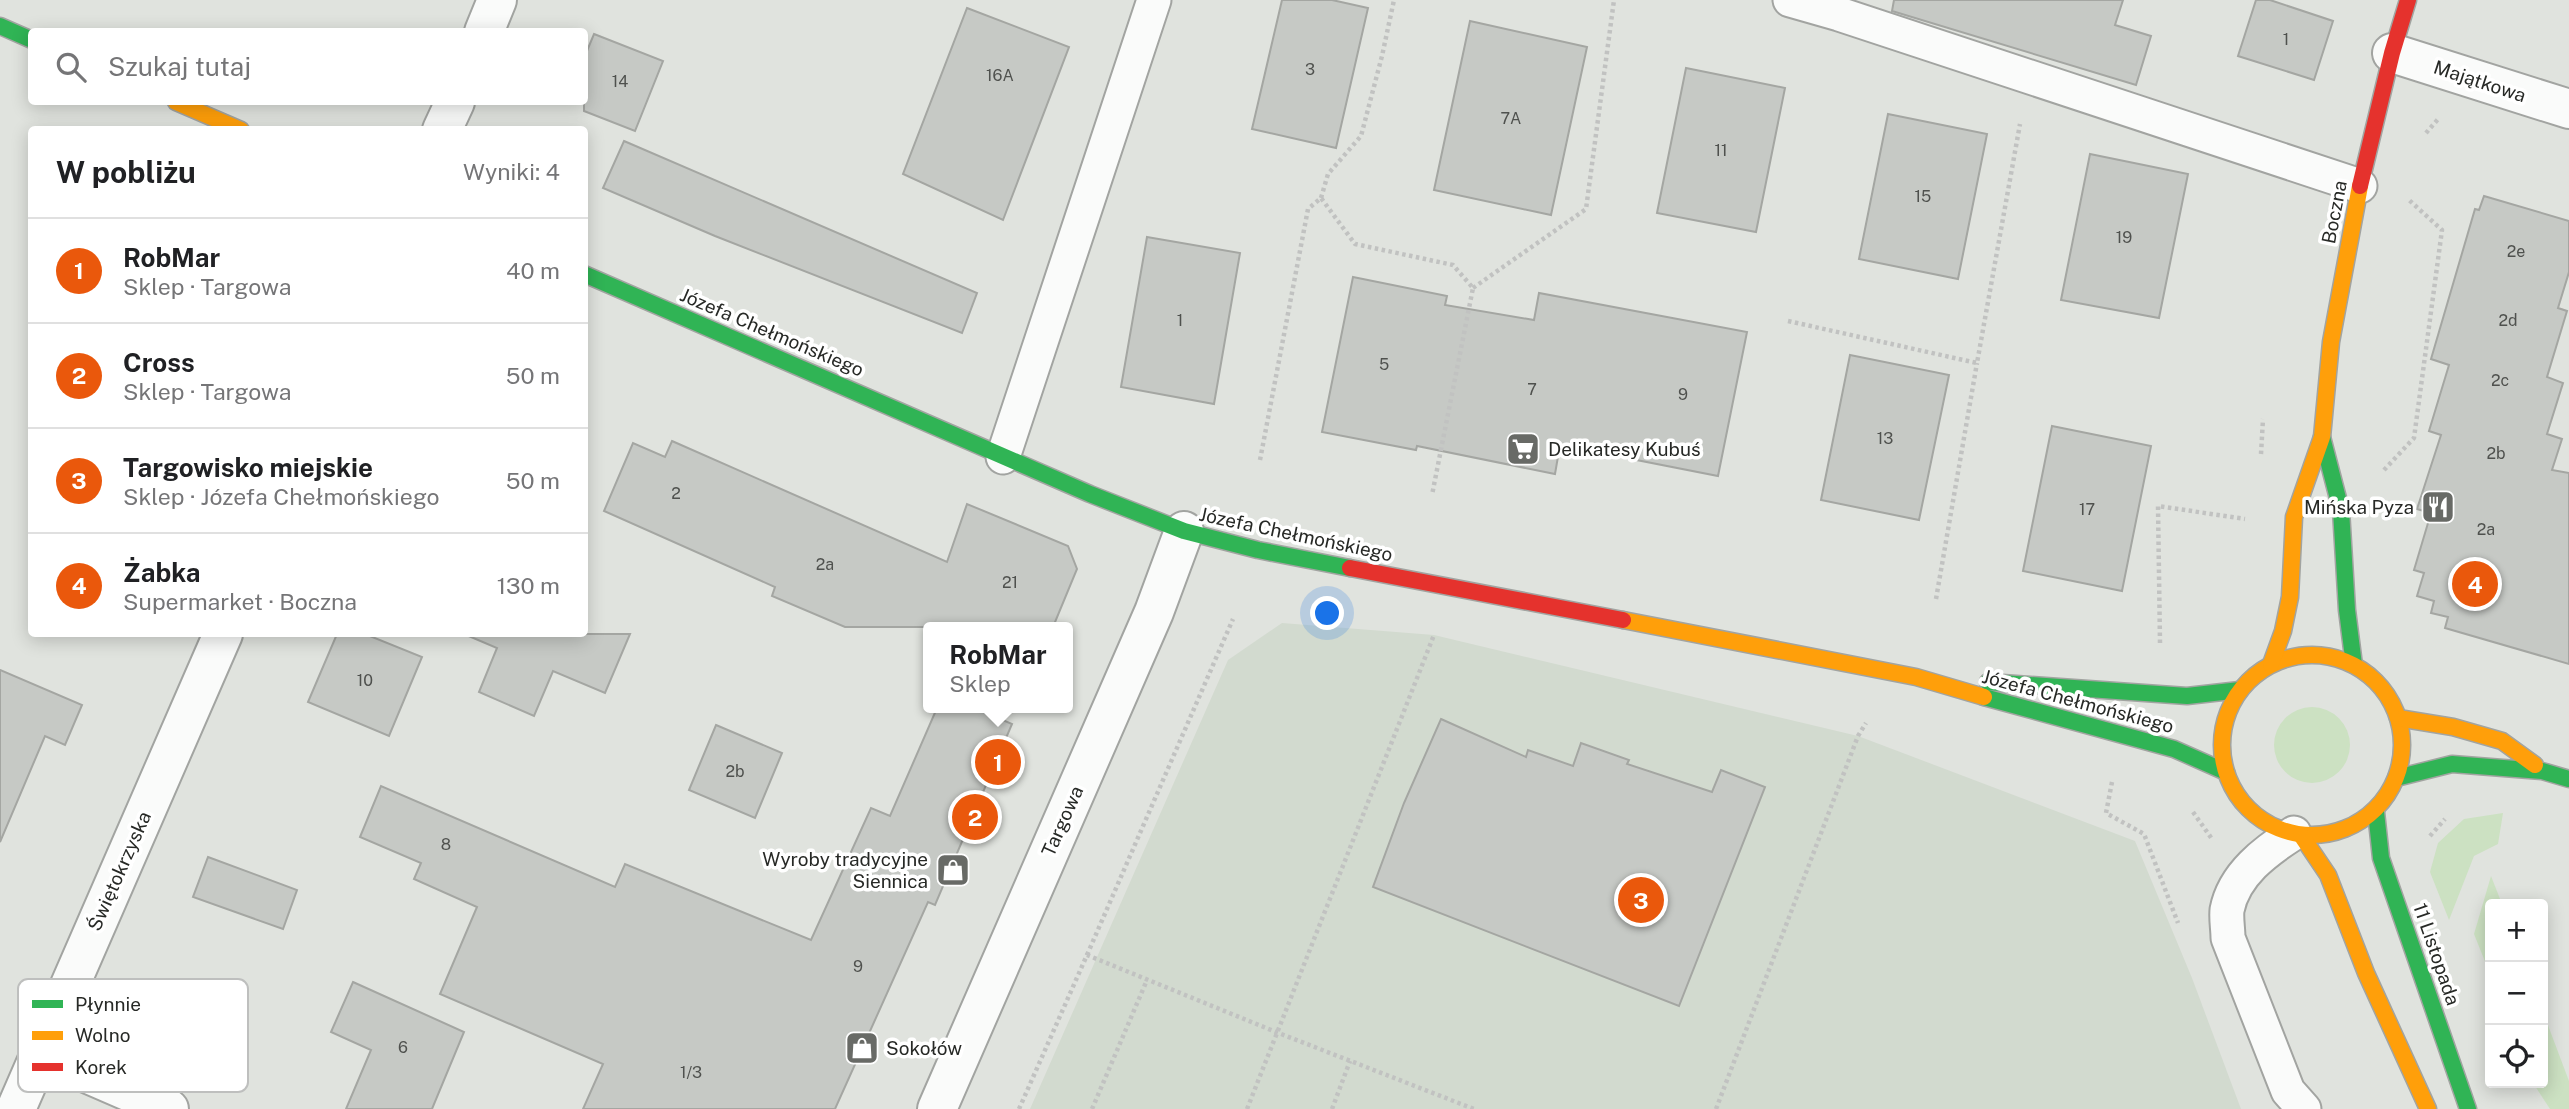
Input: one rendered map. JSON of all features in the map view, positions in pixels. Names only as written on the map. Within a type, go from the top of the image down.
[{"type":"street","points":[[486,28],[497,0]]},
{"type":"street","name":"Boczna","points":[[2271,664],[2283,631],[2290,597],[2294,517],[2322,437],[2331,342],[2360,186],[2392,53],[2408,0]]},
{"type":"street","points":[[0,26],[28,38]]},
{"type":"street","name":"Majątkowa","points":[[2392,53],[2569,109]]},
{"type":"street","points":[[183,105],[232,126]]},
{"type":"street","points":[[444,126],[454,105]]},
{"type":"street","name":"Józefa Chełmońskiego","points":[[588,276],[1003,457],[1184,531],[1258,550],[1916,677],[2175,749],[2226,772]]},
{"type":"street","name":"Boczna","points":[[2322,437],[2342,517],[2344,599],[2354,665]]},
{"type":"street","name":"Targowa","points":[[937,1109],[1148,624],[1184,531]]},
{"type":"street","name":"Świętokrzyska","points":[[72,979],[222,637]]},
{"type":"street","points":[[2300,655],[2331,657],[2354,665],[2372,679],[2398,718],[2402,746],[2396,778],[2376,812],[2352,829],[2327,837],[2297,834],[2261,816],[2240,797],[2226,772],[2221,743],[2225,715],[2240,690],[2253,676],[2271,664],[2300,655]]},
{"type":"street","name":"Józefa Chełmońskiego","points":[[1916,677],[2187,696],[2240,690]]},
{"type":"street","points":[[2398,718],[2454,727],[2502,741],[2542,771]]},
{"type":"street","points":[[2396,778],[2452,764],[2542,771],[2569,779]]},
{"type":"street","name":"11 Listopada","points":[[2376,812],[2381,859],[2468,1109]]},
{"type":"street","points":[[2297,834],[2328,874],[2366,973],[2428,1109]]},
{"type":"street","name":"Świętokrzyska","points":[[16,1109],[23,1092]]},
{"type":"street","points":[[130,1092],[169,1109]]},
{"type":"lane","points":[[1003,457],[1154,0]]},
{"type":"lane","points":[[1790,0],[2360,186]]},
{"type":"lane","points":[[2297,834],[2265,851],[2247,871],[2235,890],[2227,911],[2228,938],[2288,1091],[2304,1109]]},
{"type":"path","points":[[1260,460],[1308,209],[1321,198],[1328,174],[1361,136],[1394,0]]},
{"type":"path","points":[[1432,495],[1473,288],[1586,209],[1614,0]]},
{"type":"path","points":[[2419,143],[2438,119],[2459,107],[2464,75]]},
{"type":"path","points":[[1936,599],[2029,76]]},
{"type":"path","points":[[2383,471],[2414,438],[2442,230],[2406,197]]},
{"type":"path","points":[[1321,198],[1355,244],[1453,265],[1473,288]]},
{"type":"path","points":[[1788,321],[1977,363]]},
{"type":"path","points":[[2261,457],[2263,419]]},
{"type":"path","points":[[2160,650],[2158,506],[2257,521]]},
{"type":"path","points":[[1019,1109],[1233,619]]},
{"type":"path","points":[[1247,1109],[1434,635]]},
{"type":"path","points":[[1716,1109],[1858,736],[1866,723]]},
{"type":"path","points":[[2106,813],[2114,770]]},
{"type":"path","points":[[2427,841],[2449,816]]},
{"type":"path","points":[[1087,955],[1474,1109]]},
{"type":"path","points":[[1092,1109],[1147,979]]},
{"type":"path","points":[[1332,1109],[1350,1061]]},
{"type":"path","points":[[1455,1109],[1457,1102]]},
{"type":"shaded area","points":[[1282,623],[1434,635],[1858,736],[2135,841],[2192,978],[2241,1109],[1030,1109],[1228,660]]},
{"type":"green space","points":[[2312,707],[2326,710],[2339,718],[2347,731],[2350,745],[2347,759],[2339,772],[2326,780],[2312,783],[2298,780],[2285,772],[2277,759],[2274,745],[2277,731],[2285,718],[2298,710]]},
{"type":"green space","points":[[2503,813],[2498,844],[2474,856],[2449,920],[2430,872],[2438,843],[2464,819]]},
{"type":"green space","points":[[2491,876],[2500,899],[2485,899],[2485,962],[2474,934]]},
{"type":"green space","points":[[2548,1025],[2569,1081],[2569,1109],[2550,1109],[2536,1088],[2548,1088]]},
{"type":"building","points":[[1282,0],[1332,0],[1368,8],[1336,148],[1252,129]]},
{"type":"building","points":[[1894,0],[2123,0],[2115,25],[2151,36],[2136,85],[1892,11]]},
{"type":"building","points":[[2256,0],[2270,0],[2333,21],[2314,80],[2238,56]]},
{"type":"building","points":[[967,8],[1069,47],[1003,220],[903,174]]},
{"type":"building","points":[[1470,21],[1587,47],[1551,215],[1434,190]]},
{"type":"building","points":[[594,34],[663,61],[635,131],[584,111],[584,105],[588,105],[588,48]]},
{"type":"building","points":[[1686,68],[1785,88],[1756,232],[1657,213]]},
{"type":"building","points":[[1888,114],[1987,134],[1958,279],[1859,259]]},
{"type":"building","points":[[624,141],[977,293],[962,333],[715,236],[603,188]]},
{"type":"building","points":[[2090,154],[2188,174],[2159,318],[2061,300]]},
{"type":"building","points":[[2484,196],[2569,221],[2569,272],[2558,308],[2567,311],[2547,377],[2563,383],[2547,434],[2562,439],[2552,470],[2569,473],[2569,664],[2445,628],[2448,617],[2431,613],[2434,601],[2417,596],[2424,573],[2414,570],[2431,513],[2417,509],[2441,435],[2429,431],[2449,365],[2431,359],[2475,209],[2479,210]]},
{"type":"building","points":[[1147,237],[1240,253],[1214,404],[1121,387]]},
{"type":"building","points":[[1353,277],[1447,296],[1445,305],[1534,320],[1539,293],[1747,332],[1718,476],[1560,445],[1555,474],[1417,446],[1416,450],[1322,432]]},
{"type":"building","points":[[1850,355],[1949,375],[1919,520],[1821,500]]},
{"type":"building","points":[[2052,426],[2151,446],[2122,591],[2023,571]]},
{"type":"building","points":[[672,441],[947,562],[967,504],[1068,546],[1077,569],[1055,622],[923,622],[923,627],[845,627],[772,596],[775,587],[604,511],[633,443],[665,457]]},
{"type":"building","points":[[588,634],[630,634],[605,693],[553,671],[534,716],[479,692],[497,648],[471,637],[588,637]]},
{"type":"building","points":[[336,637],[372,637],[422,657],[389,736],[308,702]]},
{"type":"building","points":[[0,670],[82,705],[65,745],[45,736],[0,842]]},
{"type":"building","points":[[935,713],[987,713],[1012,724],[935,905],[928,902],[835,1109],[583,1109],[603,1064],[440,994],[477,907],[414,879],[421,863],[360,837],[381,786],[615,887],[625,864],[811,940],[871,808],[890,816]]},
{"type":"building","points":[[1441,719],[1526,757],[1528,750],[1573,766],[1581,743],[1629,760],[1627,764],[1712,792],[1721,770],[1765,787],[1679,1006],[1373,887],[1404,803]]},
{"type":"building","points":[[716,725],[782,753],[755,818],[689,790]]},
{"type":"building","points":[[208,857],[297,890],[283,929],[193,897]]},
{"type":"building","points":[[353,982],[464,1032],[432,1109],[346,1109],[371,1050],[331,1032]]},
{"type":"traffic: fast","points":[[0,26],[28,38]]},
{"type":"traffic: fast","points":[[588,276],[1090,494],[1184,531],[1258,550],[1350,568]]},
{"type":"traffic: fast","points":[[2322,437],[2341,510],[2347,610],[2354,665]]},
{"type":"traffic: fast","points":[[1988,682],[2187,696],[2240,690]]},
{"type":"traffic: fast","points":[[1984,697],[2174,749],[2226,772]]},
{"type":"traffic: fast","points":[[2396,778],[2452,764],[2542,771],[2569,779]]},
{"type":"traffic: fast","points":[[2376,812],[2381,858],[2468,1109]]},
{"type":"traffic: slow","points":[[183,105],[232,126]]},
{"type":"traffic: slow","points":[[2271,664],[2283,631],[2290,597],[2294,517],[2322,437],[2331,342],[2360,186]]},
{"type":"traffic: slow","points":[[1623,620],[1916,677],[1984,697]]},
{"type":"traffic: slow","points":[[2312,655],[2346,662],[2376,681],[2395,711],[2402,745],[2395,779],[2376,809],[2346,828],[2312,835],[2278,828],[2248,809],[2229,779],[2222,745],[2229,711],[2248,681],[2278,662],[2312,655]]},
{"type":"traffic: slow","points":[[2398,718],[2453,727],[2502,741],[2535,765]]},
{"type":"traffic: slow","points":[[2301,835],[2328,875],[2366,973],[2428,1109]]},
{"type":"traffic: jam","points":[[2360,186],[2392,53],[2408,0]]},
{"type":"traffic: jam","points":[[1350,568],[1623,620]]},
{"type":"place","name":"Delikatesy Kubuś","points":[[1523,449]]},
{"type":"place","name":"Mińska Pyza","points":[[2438,507]]},
{"type":"place","name":"Żabka","points":[[2475,584]]},
{"type":"place","name":"RobMar","points":[[998,762]]},
{"type":"place","name":"Cross","points":[[975,817]]},
{"type":"place","name":"Wyroby tradycyjne Siennica","points":[[953,870]]},
{"type":"place","name":"Targowisko miejskie","points":[[1641,900]]},
{"type":"place","name":"Sokołów","points":[[862,1048]]}]
